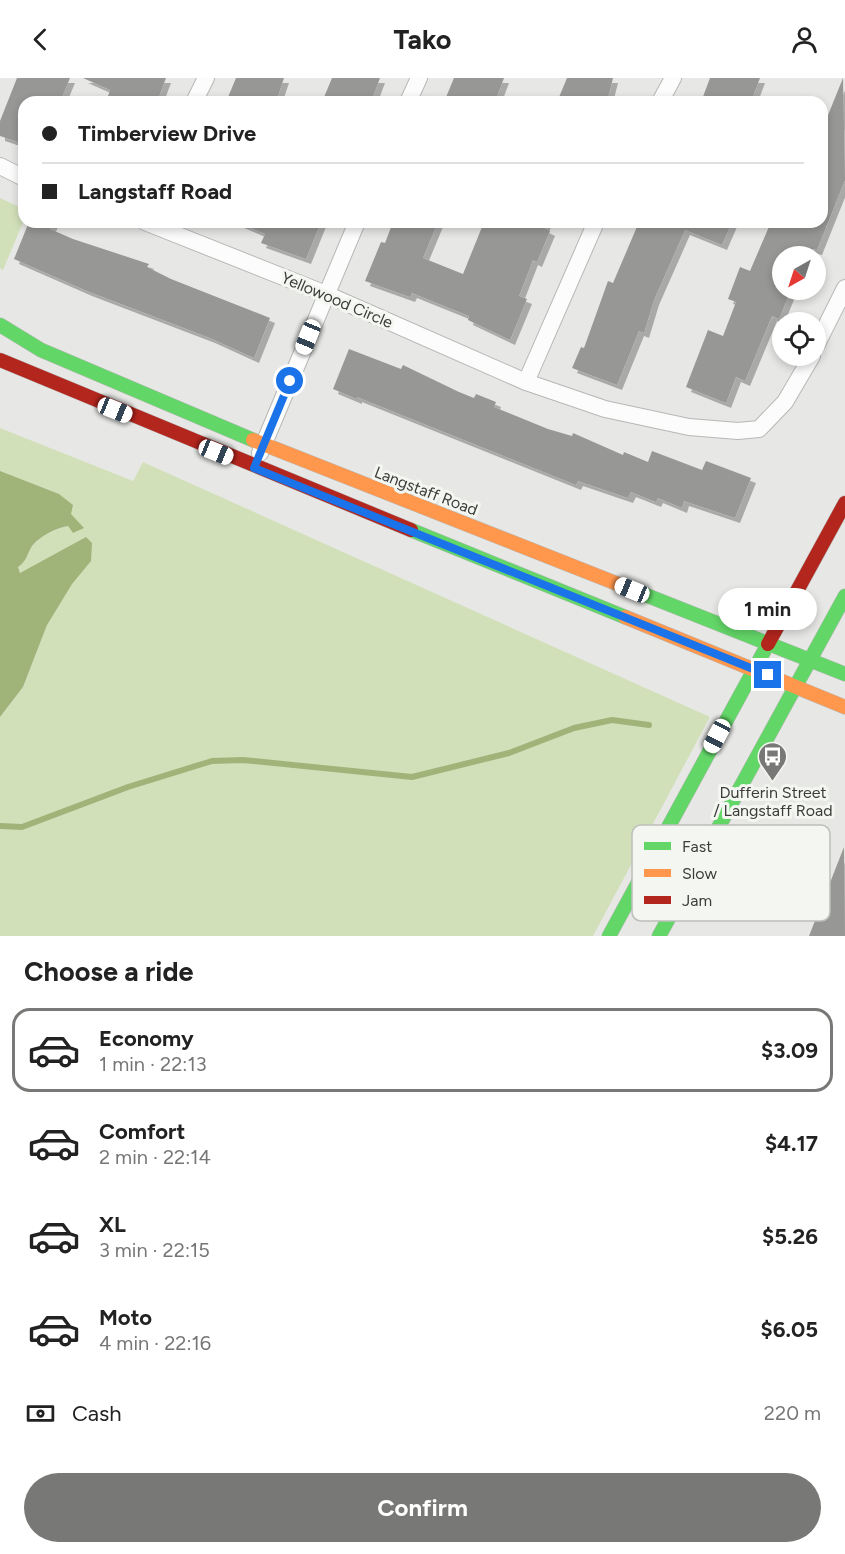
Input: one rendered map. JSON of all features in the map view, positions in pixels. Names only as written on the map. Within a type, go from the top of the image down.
[{"type":"main road","name":"Langstaff Road","points":[[0,325],[41,350],[263,444],[845,674]]},
{"type":"main road","points":[[0,360],[14,368],[254,468],[845,707]]},
{"type":"main road","points":[[669,825],[845,503]]},
{"type":"main road","points":[[720,825],[845,596]]},
{"type":"main road","points":[[609,936],[632,894]]},
{"type":"main road","points":[[659,936],[667,921]]},
{"type":"street","points":[[197,96],[206,78]]},
{"type":"street","points":[[411,96],[419,78]]},
{"type":"street","points":[[663,96],[673,78]]},
{"type":"street","points":[[0,166],[18,175]]},
{"type":"street","name":"Yellowood Circle","points":[[160,228],[326,294],[526,382],[606,409],[643,418],[689,427],[738,431],[759,429],[785,402],[806,366]]},
{"type":"street","points":[[254,468],[354,228]]},
{"type":"street","points":[[526,382],[593,228]]},
{"type":"street","points":[[826,326],[845,288]]},
{"type":"shaded area","points":[[0,198],[18,206],[18,228],[21,228],[3,270],[0,268]]},
{"type":"shaded area","points":[[0,428],[133,481],[143,462],[710,717],[652,825],[632,825],[632,863],[593,936],[0,936],[0,717],[23,687],[47,625],[35,567],[20,573],[18,567],[35,542],[44,536],[68,526],[73,533],[83,528],[0,471]]},
{"type":"shaded area","points":[[0,471],[59,494],[73,505],[71,514],[84,528],[73,533],[68,526],[53,531],[35,542],[25,560],[18,567],[20,573],[86,537],[92,543],[91,561],[72,584],[47,625],[23,687],[0,717]]},
{"type":"building","points":[[17,78],[70,78],[62,96],[18,96],[18,142],[0,136],[0,121]]},
{"type":"building","points":[[83,78],[166,78],[159,96],[108,96],[110,90]]},
{"type":"building","points":[[236,78],[284,78],[278,96],[228,96]]},
{"type":"building","points":[[332,78],[380,78],[373,96],[324,96]]},
{"type":"building","points":[[454,78],[504,78],[497,96],[446,96]]},
{"type":"building","points":[[567,78],[613,78],[608,96],[560,96]]},
{"type":"building","points":[[710,78],[760,78],[753,96],[703,96]]},
{"type":"building","points":[[843,78],[845,180],[828,222],[828,115]]},
{"type":"building","points":[[27,228],[50,228],[73,239],[149,264],[147,267],[171,279],[270,318],[254,358],[14,259]]},
{"type":"building","points":[[251,228],[319,228],[306,259],[261,243],[265,234]]},
{"type":"building","points":[[391,228],[436,228],[423,258],[463,274],[482,228],[544,228],[550,231],[537,262],[533,260],[519,296],[527,299],[510,340],[468,320],[469,316],[412,293],[410,297],[365,281],[381,242],[385,243]]},
{"type":"building","points":[[636,228],[729,228],[722,245],[685,230],[654,300],[644,333],[639,331],[617,385],[572,368],[581,347],[584,348],[608,281],[613,283]]},
{"type":"building","points":[[768,228],[826,228],[819,246],[772,246],[772,300],[787,300],[782,312],[772,312],[745,381],[736,377],[726,403],[686,387],[708,330],[723,336],[736,302],[728,299],[740,267],[750,271]]},
{"type":"building","points":[[349,349],[401,369],[403,365],[474,398],[476,394],[496,402],[494,407],[548,429],[572,436],[573,433],[623,455],[624,452],[648,462],[652,451],[702,470],[706,461],[751,478],[735,518],[684,501],[682,508],[658,498],[656,502],[631,492],[628,498],[578,481],[576,485],[333,389]]},
{"type":"building","points":[[844,847],[845,936],[809,936],[815,921],[830,921],[830,883]]},
{"type":"waterway","points":[[0,826],[22,827],[128,787],[212,761],[243,760],[412,777],[509,753],[574,728],[612,720],[649,725]]},
{"type":"traffic: fast","points":[[0,325],[41,350],[253,440]]},
{"type":"traffic: fast","points":[[411,530],[625,617]]},
{"type":"traffic: fast","points":[[628,588],[845,674]]},
{"type":"traffic: fast","points":[[720,825],[845,596]]},
{"type":"traffic: fast","points":[[669,825],[768,644]]},
{"type":"traffic: fast","points":[[609,936],[632,894]]},
{"type":"traffic: fast","points":[[659,936],[667,921]]},
{"type":"traffic: slow","points":[[253,440],[628,588]]},
{"type":"traffic: slow","points":[[625,617],[845,707]]},
{"type":"traffic: jam","points":[[0,360],[411,530]]},
{"type":"traffic: jam","points":[[768,644],[845,503]]},
{"type":"place","name":"Dufferin Street / Langstaff Road","points":[[773,782]]},
{"type":"route","points":[[290,381],[254,468],[768,675]]}]
